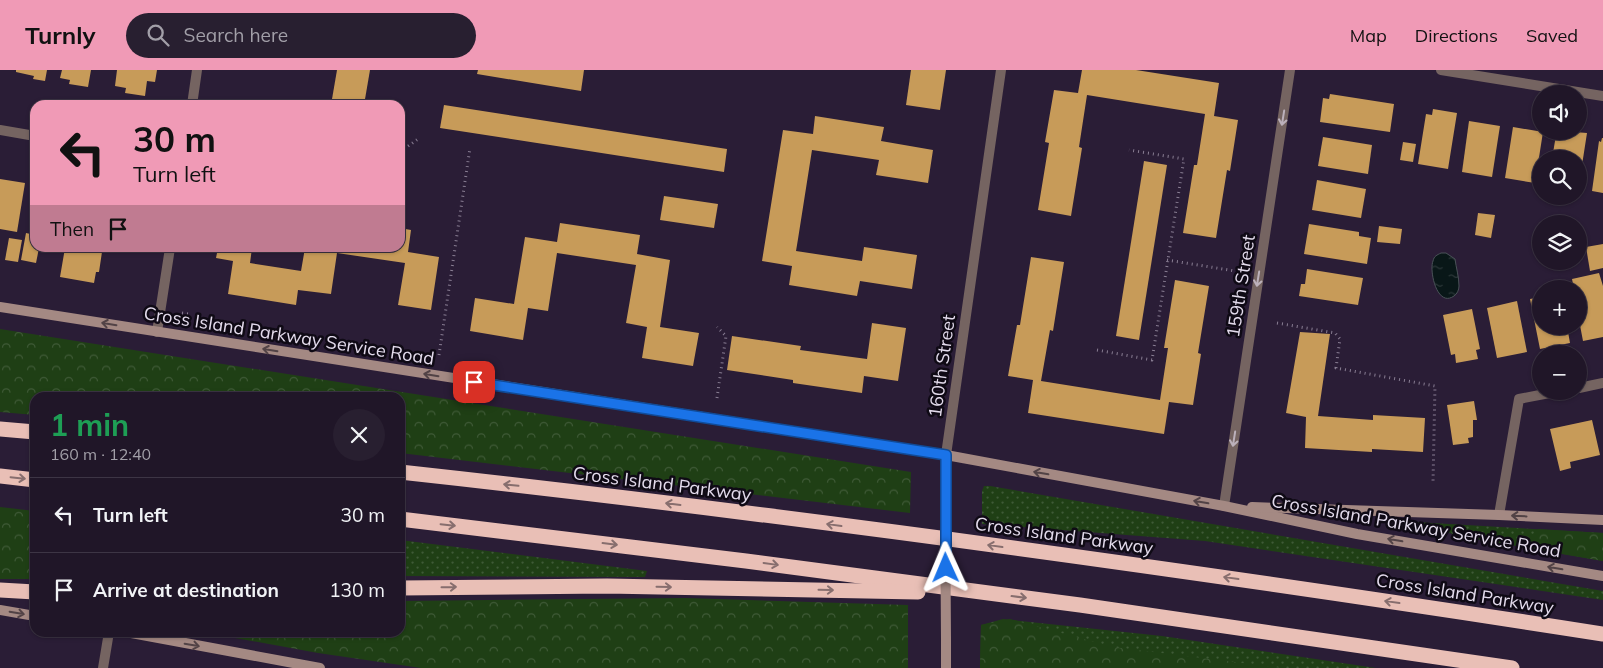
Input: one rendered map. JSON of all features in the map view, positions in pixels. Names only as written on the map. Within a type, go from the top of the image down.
[{"type":"highway","points":[[0,429],[30,432]]},
{"type":"highway","name":"Cross Island Parkway","points":[[405,473],[768,516],[1139,565],[1440,608],[1603,634]]},
{"type":"highway","points":[[0,476],[30,479]]},
{"type":"highway","points":[[405,520],[997,594],[1330,640],[1512,668]]},
{"type":"highway","points":[[405,588],[607,586],[997,594]]},
{"type":"highway","points":[[0,590],[30,592]]},
{"type":"highway","points":[[1440,608],[1603,626]]},
{"type":"street","points":[[193,100],[198,70]]},
{"type":"street","name":"160th Street","points":[[946,668],[946,455],[1001,70]]},
{"type":"street","name":"159th Street","points":[[1224,506],[1290,70]]},
{"type":"street","points":[[1441,70],[1603,96]]},
{"type":"street","points":[[0,130],[30,135]]},
{"type":"street","points":[[157,332],[169,252]]},
{"type":"street","name":"Cross Island Parkway Service Road","points":[[0,307],[946,455],[1224,506],[1357,534],[1603,576]]},
{"type":"street","points":[[1587,386],[1603,383]]},
{"type":"street","points":[[1499,515],[1519,399],[1532,396]]},
{"type":"street","name":"Cross Island Parkway Service Road","points":[[1224,506],[1603,520]]},
{"type":"street","points":[[0,610],[30,615]]},
{"type":"street","points":[[103,668],[108,637]]},
{"type":"street","points":[[153,637],[320,668]]},
{"type":"path","points":[[405,148],[418,139]]},
{"type":"path","points":[[439,355],[470,148]]},
{"type":"path","points":[[1098,350],[1152,360],[1184,159],[1129,150]]},
{"type":"path","points":[[1167,260],[1235,271]]},
{"type":"path","points":[[182,313],[188,314]]},
{"type":"path","points":[[1277,323],[1335,333],[1340,338],[1336,368],[1435,386],[1433,482]]},
{"type":"path","points":[[717,327],[726,336],[717,398]]},
{"type":"green space","points":[[0,329],[401,392],[30,392],[30,415],[0,412]]},
{"type":"green space","points":[[405,393],[911,472],[910,513],[405,454]]},
{"type":"green space","points":[[984,486],[1603,591],[1603,600],[1205,541],[982,524],[982,491]]},
{"type":"green space","points":[[0,507],[30,510],[30,579],[0,579]]},
{"type":"green space","points":[[1415,522],[1603,533],[1603,561],[1459,536]]},
{"type":"green space","points":[[1538,529],[1603,533],[1603,561],[1533,549]]},
{"type":"green space","points":[[405,541],[647,571],[645,577],[405,576]]},
{"type":"green space","points":[[685,598],[908,605],[908,668],[421,668],[318,653],[230,637],[405,637],[405,601]]},
{"type":"green space","points":[[1003,619],[1162,636],[1376,668],[980,668],[981,625]]},
{"type":"green space","points":[[1010,619],[1113,647],[1282,668],[980,668],[981,625]]},
{"type":"water","points":[[1441,253],[1446,253],[1455,259],[1458,276],[1458,292],[1448,298],[1443,297],[1439,293],[1433,280],[1433,259]]},
{"type":"building","points":[[16,70],[47,70],[45,81],[33,79],[34,76],[16,72]]},
{"type":"building","points":[[62,70],[91,70],[88,87],[69,84],[70,80],[60,78]]},
{"type":"building","points":[[117,70],[157,70],[155,82],[147,81],[145,96],[125,93],[126,88],[115,86]]},
{"type":"building","points":[[337,70],[370,70],[365,100],[332,100]]},
{"type":"building","points":[[478,70],[584,70],[581,91],[477,74]]},
{"type":"building","points":[[911,70],[946,70],[940,110],[906,105]]},
{"type":"building","points":[[1082,70],[1136,70],[1219,83],[1214,116],[1238,120],[1230,171],[1227,170],[1216,238],[1183,233],[1194,165],[1197,165],[1205,114],[1087,95],[1079,147],[1082,148],[1071,216],[1038,210],[1049,143],[1045,142],[1054,90],[1078,93]]},
{"type":"building","points":[[1330,94],[1394,104],[1390,132],[1320,122],[1323,98],[1329,99]]},
{"type":"building","points":[[444,105],[727,149],[724,172],[440,128]]},
{"type":"building","points":[[1433,109],[1457,113],[1448,169],[1418,164],[1426,114],[1432,115]]},
{"type":"building","points":[[815,116],[884,127],[881,141],[933,150],[928,183],[876,175],[879,160],[812,150],[796,251],[862,261],[864,247],[917,255],[912,289],[860,281],[857,296],[789,285],[792,266],[762,261],[783,130],[813,134]]},
{"type":"building","points":[[1469,121],[1500,126],[1492,177],[1462,172]]},
{"type":"building","points":[[1513,127],[1532,130],[1532,140],[1542,140],[1540,150],[1532,150],[1532,182],[1505,178]]},
{"type":"building","points":[[1323,137],[1372,145],[1368,174],[1318,166]]},
{"type":"building","points":[[1602,138],[1603,193],[1592,191],[1599,141],[1601,142]]},
{"type":"building","points":[[1555,140],[1586,140],[1584,150],[1554,150]]},
{"type":"building","points":[[1403,142],[1416,144],[1413,162],[1400,160]]},
{"type":"building","points":[[1144,161],[1167,165],[1139,340],[1116,336]]},
{"type":"building","points":[[0,179],[25,183],[17,232],[0,229]]},
{"type":"building","points":[[1317,180],[1366,189],[1361,218],[1312,210]]},
{"type":"building","points":[[664,196],[718,204],[714,228],[660,220]]},
{"type":"building","points":[[1478,213],[1495,215],[1491,238],[1475,235]]},
{"type":"building","points":[[560,223],[640,235],[637,254],[670,260],[660,327],[699,333],[693,366],[642,358],[647,327],[626,323],[636,265],[557,253],[548,311],[528,308],[523,340],[470,331],[475,298],[514,304],[525,237],[557,242]]},
{"type":"building","points":[[1309,224],[1359,232],[1359,236],[1371,238],[1367,264],[1304,254]]},
{"type":"building","points":[[1379,226],[1402,229],[1400,244],[1377,242]]},
{"type":"building","points":[[405,229],[411,230],[408,252],[439,257],[431,310],[398,305],[405,263],[337,253],[331,294],[298,290],[296,305],[228,294],[233,261],[216,258],[217,252],[251,252],[250,263],[301,271],[304,252],[405,252]]},
{"type":"building","points":[[26,233],[30,234],[30,252],[38,252],[36,263],[21,260]]},
{"type":"building","points":[[9,238],[22,240],[18,262],[5,260]]},
{"type":"building","points":[[1603,244],[1603,268],[1590,271],[1587,247]]},
{"type":"building","points":[[64,252],[102,252],[99,272],[96,272],[94,283],[60,277]]},
{"type":"building","points":[[1031,257],[1064,262],[1053,331],[1050,330],[1041,381],[1160,400],[1168,348],[1164,348],[1175,280],[1209,286],[1198,353],[1201,354],[1193,405],[1169,402],[1164,434],[1028,413],[1033,380],[1008,376],[1017,325],[1020,325]]},
{"type":"building","points":[[1307,269],[1363,278],[1358,305],[1299,296],[1301,284],[1305,284]]},
{"type":"building","points":[[1599,273],[1603,286],[1603,337],[1583,341],[1582,335],[1587,335],[1587,280],[1572,279]]},
{"type":"building","points":[[1517,301],[1527,352],[1497,358],[1487,308]]},
{"type":"building","points":[[1472,309],[1480,349],[1476,350],[1478,359],[1456,363],[1455,354],[1451,355],[1443,315]]},
{"type":"building","points":[[872,323],[906,328],[898,381],[864,376],[862,393],[793,383],[793,380],[727,370],[732,336],[801,346],[800,350],[867,359]]},
{"type":"building","points":[[1300,332],[1330,334],[1318,416],[1373,420],[1373,415],[1425,418],[1423,452],[1372,449],[1372,452],[1305,448],[1306,417],[1286,413]]},
{"type":"building","points":[[1537,335],[1569,335],[1570,343],[1539,345]]},
{"type":"building","points":[[1474,401],[1477,420],[1473,420],[1473,437],[1468,438],[1469,443],[1453,445],[1447,405]]},
{"type":"building","points":[[1592,420],[1600,455],[1570,462],[1571,468],[1560,471],[1550,429]]},
{"type":"route","points":[[474,382],[946,455],[946,568]]}]
